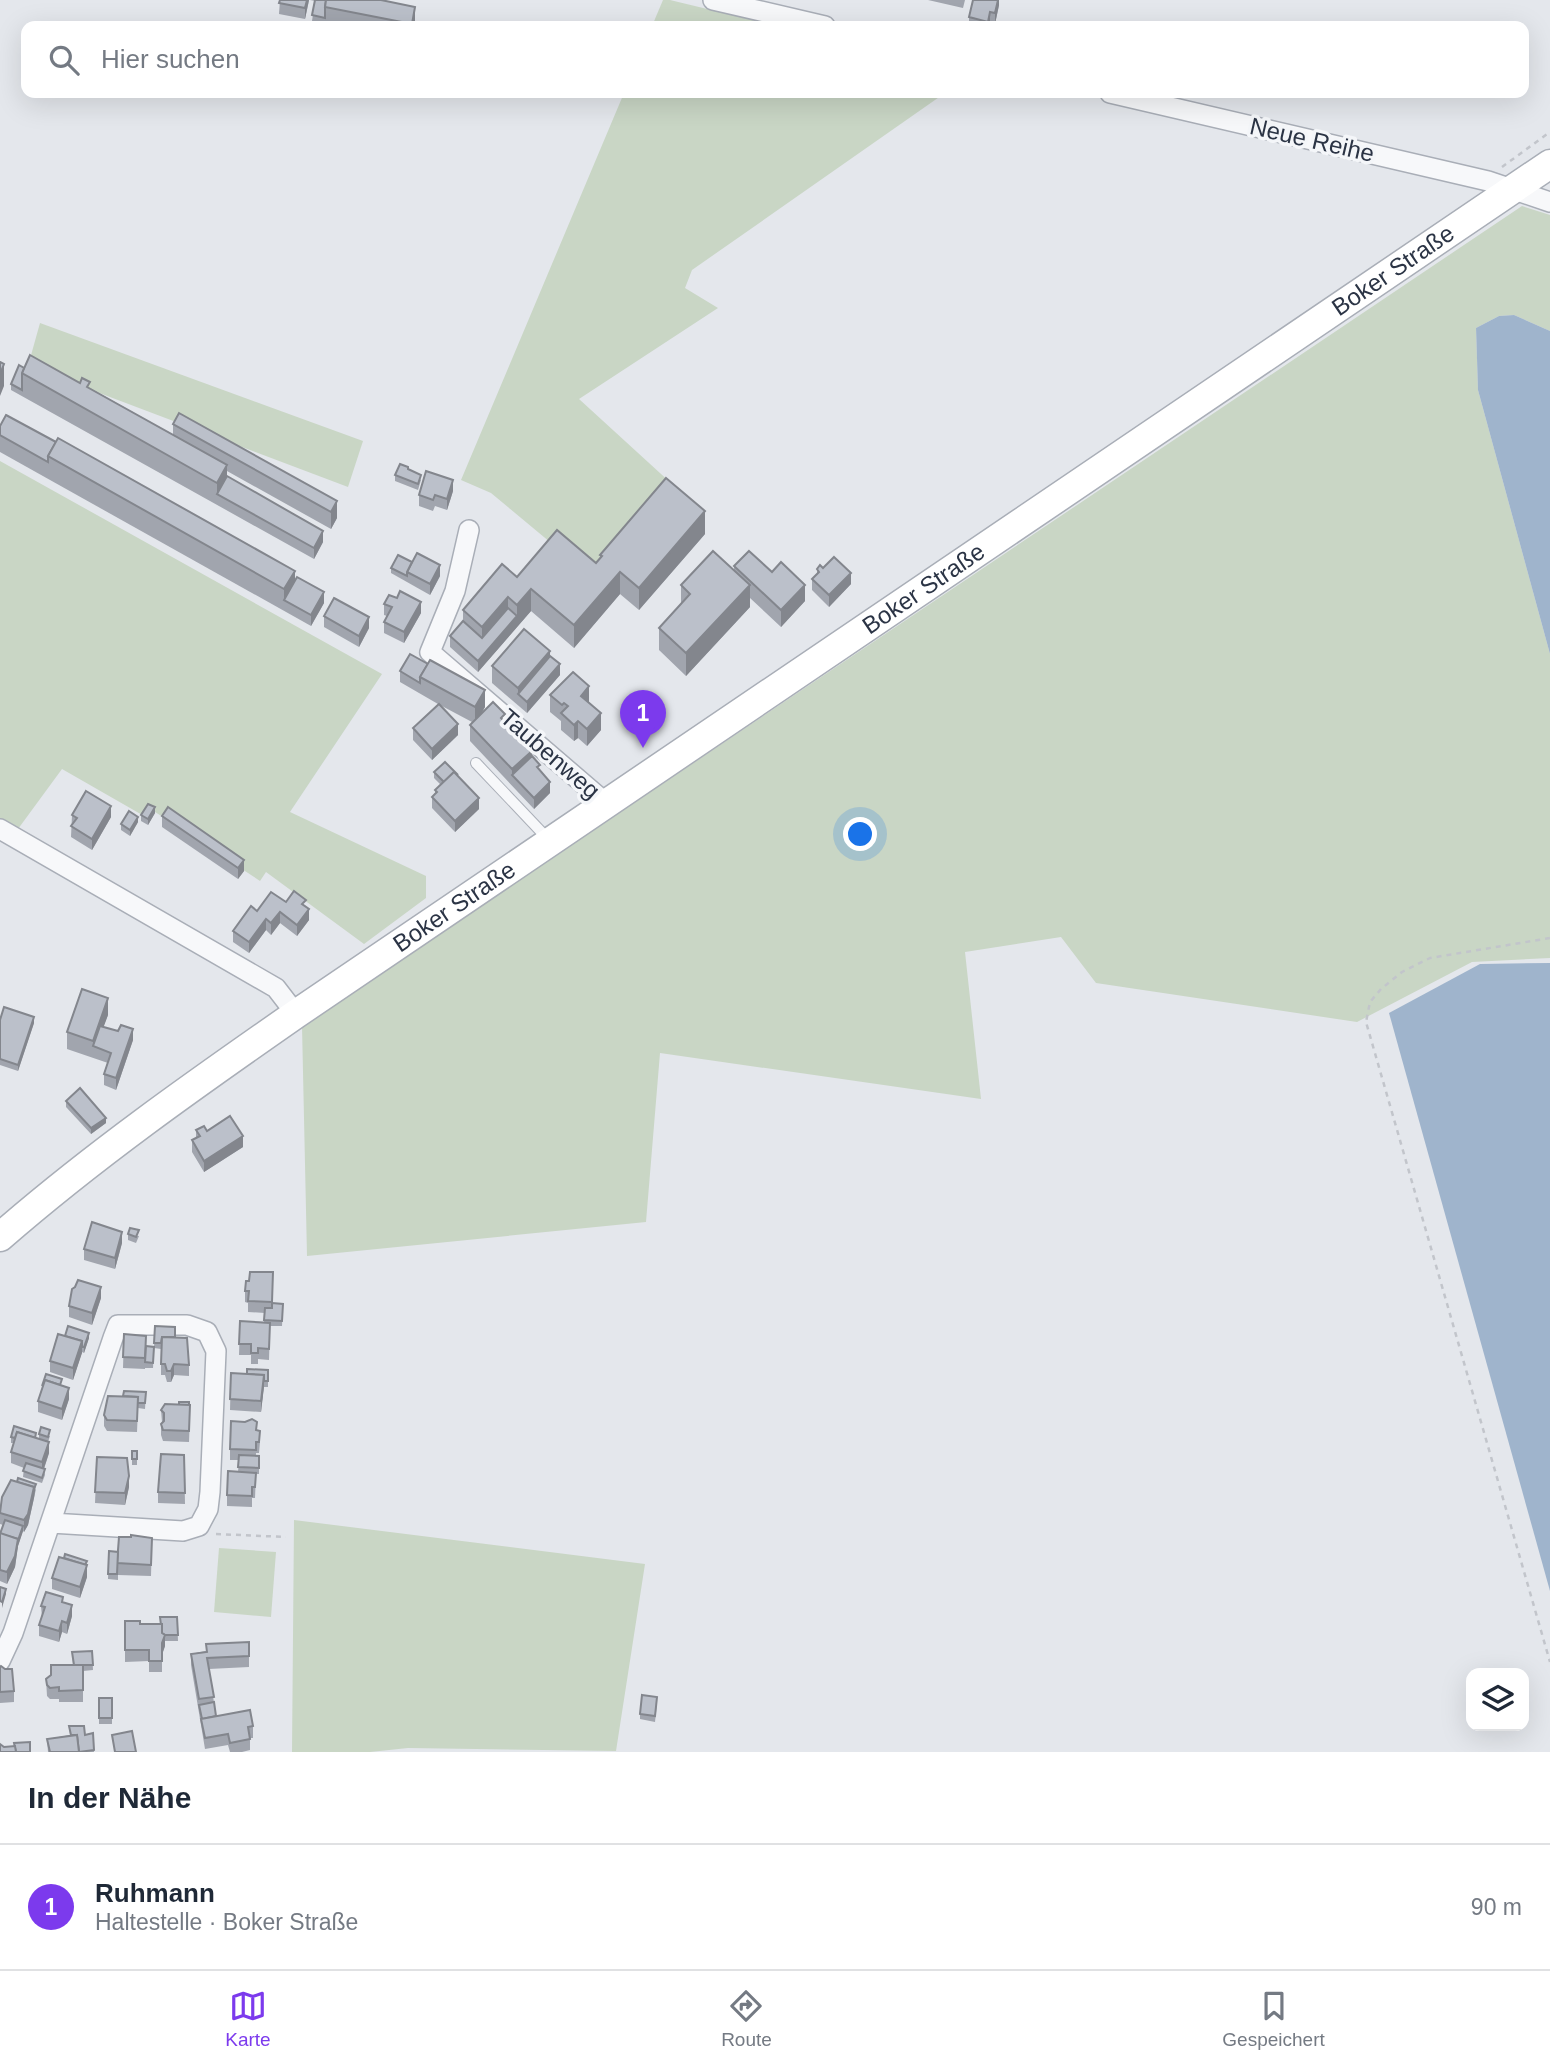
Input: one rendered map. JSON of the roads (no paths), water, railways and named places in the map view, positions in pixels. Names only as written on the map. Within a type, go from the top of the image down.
[{"type":"main road","name":"Boker Straße","points":[[0,1237],[115,1144],[296,1014],[1550,163]]},
{"type":"street","points":[[713,0],[803,21]]},
{"type":"street","name":"Neue Reihe","points":[[1131,98],[1488,181],[1550,202]]},
{"type":"street","name":"Taubenweg","points":[[469,530],[455,591],[430,652],[607,804]]},
{"type":"street","points":[[0,829],[276,988],[296,1014]]},
{"type":"street","points":[[0,1661],[13,1633],[118,1325],[187,1325],[207,1332],[216,1351],[211,1492],[208,1509],[200,1526],[183,1531],[51,1523]]},
{"type":"lane","points":[[476,763],[550,842]]},
{"type":"water","points":[[1514,315],[1550,331],[1550,654],[1478,390],[1476,328],[1499,316]]},
{"type":"water","points":[[1550,963],[1550,1591],[1389,1013],[1480,964]]},
{"type":"place","name":"Ruhmann","points":[[643,748]]}]
